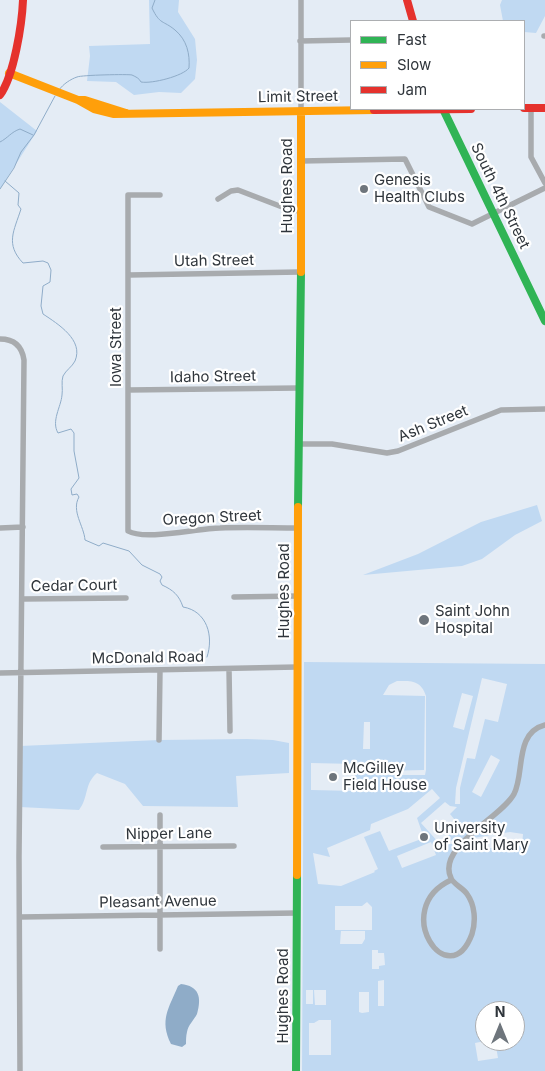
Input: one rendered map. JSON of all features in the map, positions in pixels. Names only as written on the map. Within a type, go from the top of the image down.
[{"type":"main road","points":[[0,95],[6,86],[21,31],[23,0]]},
{"type":"main road","points":[[407,0],[413,20]]},
{"type":"main road","points":[[0,83],[9,73]]},
{"type":"main road","name":"Limit Street","points":[[9,73],[78,100],[85,100],[126,113],[372,110]]},
{"type":"main road","points":[[527,108],[545,108]]},
{"type":"main road","name":"South 4th Street","points":[[443,110],[545,321]]},
{"type":"main road","name":"Hughes Road","points":[[296,1071],[298,388],[302,211],[301,111]]},
{"type":"street","points":[[301,0],[301,111]]},
{"type":"street","points":[[300,41],[350,40]]},
{"type":"street","points":[[527,108],[531,157],[545,183]]},
{"type":"street","points":[[301,161],[405,160],[429,207],[472,224],[545,188]]},
{"type":"street","points":[[218,199],[231,191],[238,190],[290,210],[302,211]]},
{"type":"street","name":"Iowa Street","points":[[128,531],[128,195],[160,195]]},
{"type":"street","name":"Utah Street","points":[[128,276],[300,272]]},
{"type":"street","points":[[0,339],[13,341],[19,346],[24,360],[20,1071]]},
{"type":"street","name":"Idaho Street","points":[[128,390],[298,388]]},
{"type":"street","name":"Ash Street","points":[[298,444],[332,444],[387,453],[398,451],[501,410],[545,409]]},
{"type":"street","points":[[0,528],[23,527]]},
{"type":"street","name":"Oregon Street","points":[[128,531],[134,534],[172,533],[218,528],[298,528]]},
{"type":"street","points":[[234,597],[298,596]]},
{"type":"street","name":"Cedar Court","points":[[23,599],[126,598]]},
{"type":"street","name":"McDonald Road","points":[[0,674],[297,667]]},
{"type":"street","points":[[229,669],[230,731]]},
{"type":"street","points":[[160,670],[160,740]]},
{"type":"street","points":[[451,880],[433,893],[427,905],[424,918],[430,944],[434,950],[446,956],[459,953],[466,948],[474,925],[472,902],[466,893],[451,880],[449,869],[453,854],[512,797],[516,788],[519,764],[527,739],[545,725]]},
{"type":"street","points":[[160,815],[160,949]]},
{"type":"street","name":"Nipper Lane","points":[[104,847],[234,846]]},
{"type":"street","name":"Pleasant Avenue","points":[[20,916],[297,913]]},
{"type":"shaded area","points":[[149,0],[179,0],[178,12],[195,39],[197,60],[195,79],[181,93],[159,92],[134,95],[116,82],[87,81],[90,56],[89,46],[150,44]]},
{"type":"shaded area","points":[[502,0],[545,0],[545,16],[536,33],[525,32],[525,20],[503,20],[500,5]]},
{"type":"shaded area","points":[[0,102],[37,131],[0,189]]},
{"type":"shaded area","points":[[537,505],[542,521],[515,535],[482,559],[462,566],[363,575],[418,554],[481,522]]},
{"type":"shaded area","name":"University of Saint Mary","points":[[304,662],[545,664],[545,1071],[302,1071]],"holes":[[[482,678],[507,684],[498,722],[485,719],[475,759],[467,758],[460,788],[460,804],[455,804],[456,788]],[[397,681],[415,682],[424,691],[426,696],[425,775],[384,775],[383,771],[424,770],[425,696],[383,695],[389,685]],[[462,693],[473,696],[464,730],[453,727]],[[364,722],[370,722],[370,749],[363,749]],[[491,755],[500,760],[481,797],[472,792]],[[311,763],[355,764],[355,791],[311,790]],[[432,789],[440,798],[417,818],[424,838],[389,851],[380,831],[364,837],[378,869],[341,886],[318,884],[313,853],[330,857],[327,848],[370,830],[371,824],[408,809]],[[445,802],[450,806],[457,807],[450,814],[459,825],[448,836],[454,844],[440,844],[421,823]],[[510,832],[523,834],[522,846],[510,845],[466,852],[467,844],[474,843],[473,838]],[[431,842],[436,855],[402,868],[397,856]],[[367,902],[372,907],[372,930],[335,930],[335,906],[362,906]],[[341,931],[365,931],[365,939],[362,944],[340,944]],[[372,950],[384,953],[385,965],[379,966],[379,969],[372,969]],[[384,980],[384,1006],[378,1006],[378,981]],[[306,990],[313,990],[313,1004],[306,1004]],[[314,990],[326,990],[326,1005],[315,1005]],[[359,992],[369,992],[369,1012],[359,1012]],[[319,1020],[331,1020],[331,1055],[309,1055],[309,1023]]]},
{"type":"shaded area","points":[[247,739],[289,743],[289,773],[236,776],[238,807],[143,806],[125,784],[97,773],[88,786],[79,810],[20,807],[20,746],[159,740]]},
{"type":"shaded area","points":[[181,984],[192,987],[198,993],[199,998],[197,1014],[188,1029],[186,1044],[182,1047],[171,1044],[166,1028],[167,1014],[171,1001],[178,986]]},
{"type":"waterway","points":[[59,90],[70,80],[80,76],[132,75],[141,82],[146,82],[159,81],[186,71],[189,68],[189,58],[185,43],[175,30],[157,17],[152,8],[155,0]]},
{"type":"waterway","points":[[0,189],[14,168],[21,152],[34,135],[55,96]]},
{"type":"waterway","points":[[0,142],[20,129],[33,135]]},
{"type":"waterway","points":[[5,181],[19,193],[18,205],[21,209],[14,231],[14,250],[23,263],[43,261],[48,263],[51,270],[50,282],[43,286],[41,306],[43,314],[68,333],[76,346],[75,361],[63,376],[62,395],[57,414],[56,428],[58,433],[71,429],[74,433],[74,451],[79,478],[71,489],[72,495],[77,494],[79,497],[76,508],[85,540],[99,546],[103,543],[129,551],[142,565],[160,574],[162,585],[175,593],[183,607],[191,609],[198,614],[207,626],[210,641],[207,657]]},
{"type":"traffic: fast","points":[[443,110],[545,321]]},
{"type":"traffic: fast","points":[[298,507],[301,272]]},
{"type":"traffic: fast","points":[[296,1071],[297,875]]},
{"type":"traffic: slow","points":[[9,73],[78,100]]},
{"type":"traffic: slow","points":[[126,113],[85,100],[78,100],[94,109],[114,114],[374,110]]},
{"type":"traffic: slow","points":[[301,111],[301,272]]},
{"type":"traffic: slow","points":[[297,875],[298,507]]},
{"type":"traffic: jam","points":[[0,95],[13,63],[19,36],[23,0]]},
{"type":"traffic: jam","points":[[407,0],[413,20]]},
{"type":"traffic: jam","points":[[525,108],[545,108]]},
{"type":"place","name":"Genesis Health Clubs","points":[[364,189]]},
{"type":"place","name":"Saint John Hospital","points":[[424,620]]},
{"type":"place","name":"McGilley Field House","points":[[333,777]]},
{"type":"place","name":"University of Saint Mary","points":[[424,837]]}]
